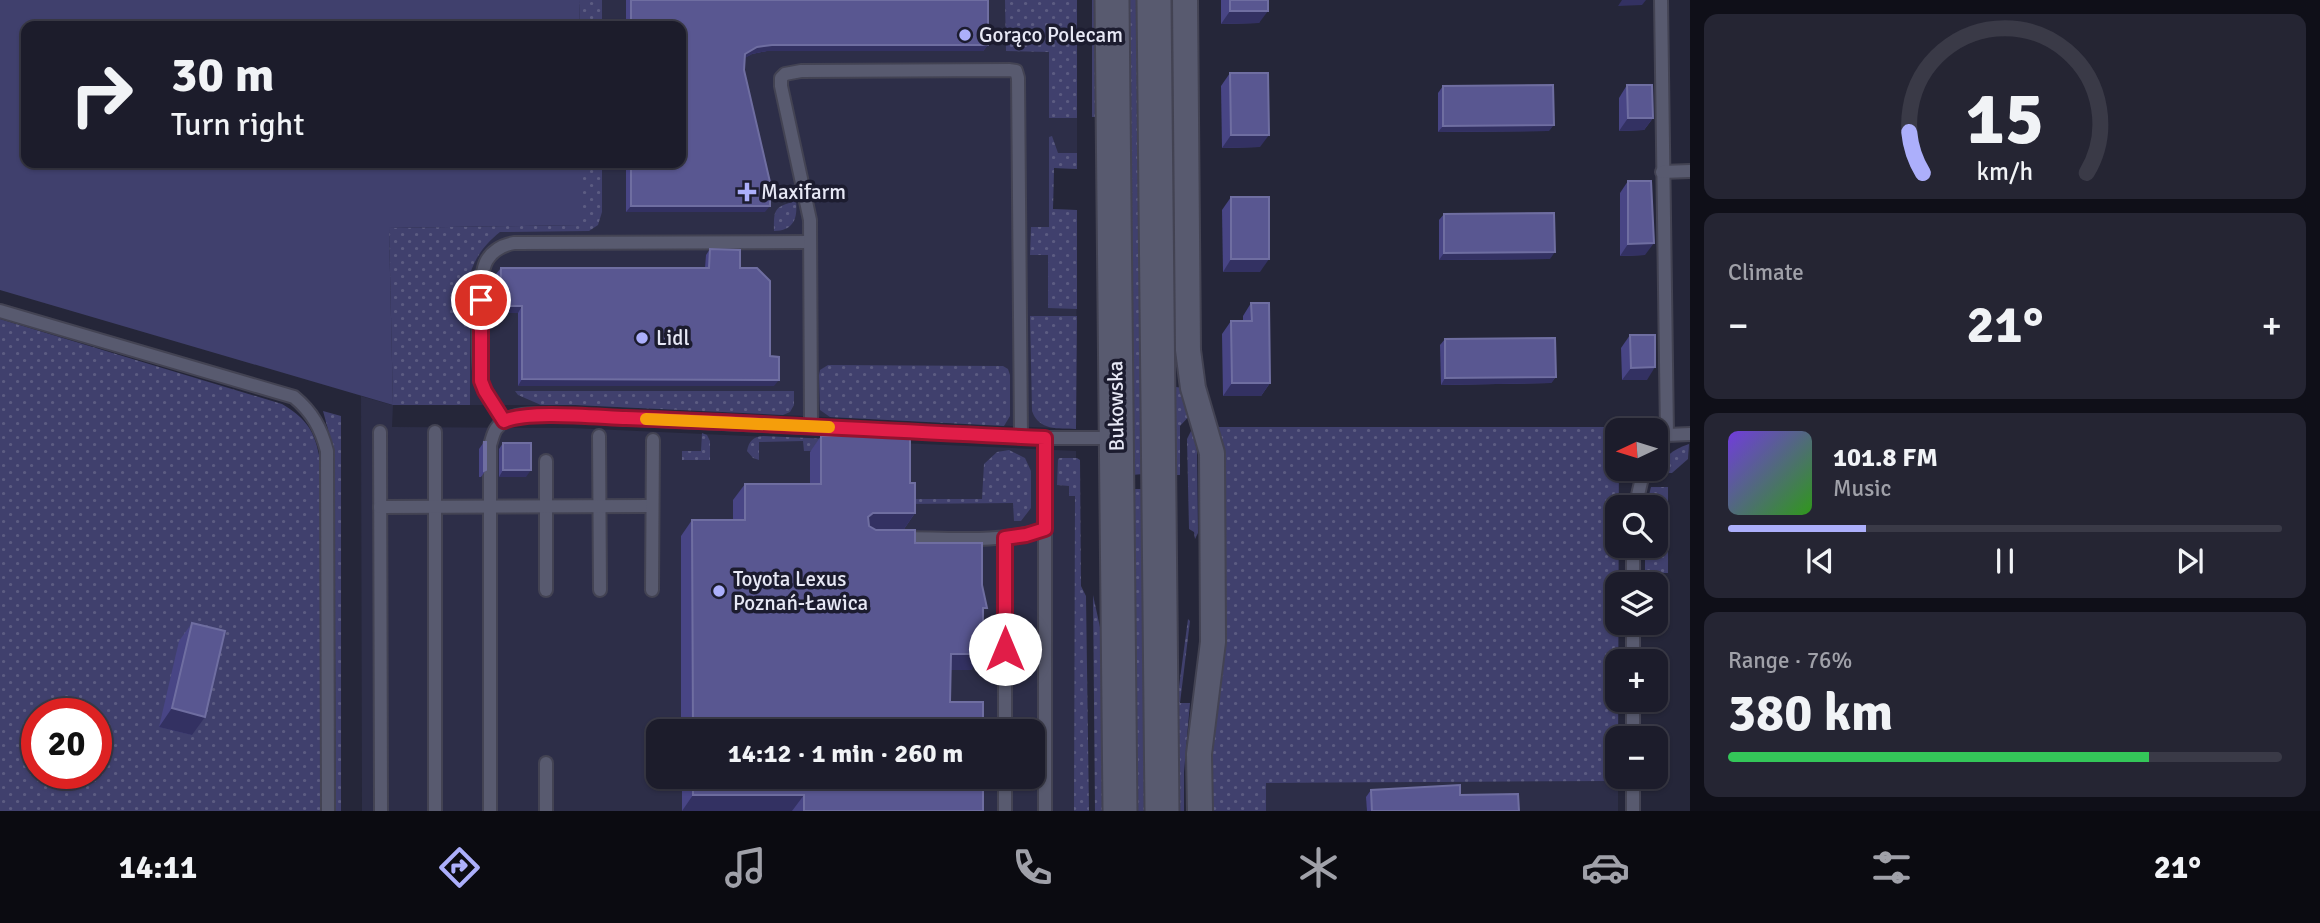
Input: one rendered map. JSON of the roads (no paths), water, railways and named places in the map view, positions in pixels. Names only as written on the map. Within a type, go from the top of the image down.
[{"type":"main road","name":"Bukowska","points":[[1112,0],[1120,811]]},
{"type":"main road","name":"Bukowska","points":[[1154,0],[1162,811]]},
{"type":"street","points":[[1185,0],[1188,350],[1193,388],[1212,453],[1213,642],[1199,754],[1200,811]]},
{"type":"lane","points":[[1661,0],[1667,418]]},
{"type":"lane","points":[[810,426],[810,220],[781,78],[785,74],[801,71],[1016,71],[1021,437]]},
{"type":"lane","points":[[1662,172],[1690,171]]},
{"type":"lane","points":[[504,421],[485,391],[480,367],[481,278],[489,258],[504,245],[810,242]]},
{"type":"lane","points":[[0,311],[294,397],[316,421],[327,451],[328,811]]},
{"type":"lane","points":[[490,811],[490,445],[496,429],[504,421],[524,416],[573,416],[1045,438],[1116,438]]},
{"type":"lane","points":[[380,432],[382,811]]},
{"type":"lane","points":[[435,432],[435,811]]},
{"type":"lane","points":[[1668,435],[1690,435]]},
{"type":"lane","points":[[599,436],[600,590]]},
{"type":"lane","points":[[1045,438],[1045,811]]},
{"type":"lane","points":[[652,590],[653,440]]},
{"type":"lane","points":[[546,461],[546,590]]},
{"type":"lane","points":[[380,507],[653,506]]},
{"type":"lane","points":[[879,537],[1005,538],[1045,529]]},
{"type":"lane","points":[[1005,538],[1005,719]]},
{"type":"lane","points":[[546,764],[546,811]]},
{"type":"lane","points":[[1005,789],[1005,811]]},
{"type":"lane","points":[[1633,789],[1633,811]]},
{"type":"place","name":"Gorąco Polecam","points":[[965,35]]},
{"type":"place","name":"Maxifarm","points":[[747,192]]},
{"type":"place","name":"Lidl","points":[[642,338]]},
{"type":"place","name":"Toyota Lexus Poznań-Ławica","points":[[719,591]]}]
